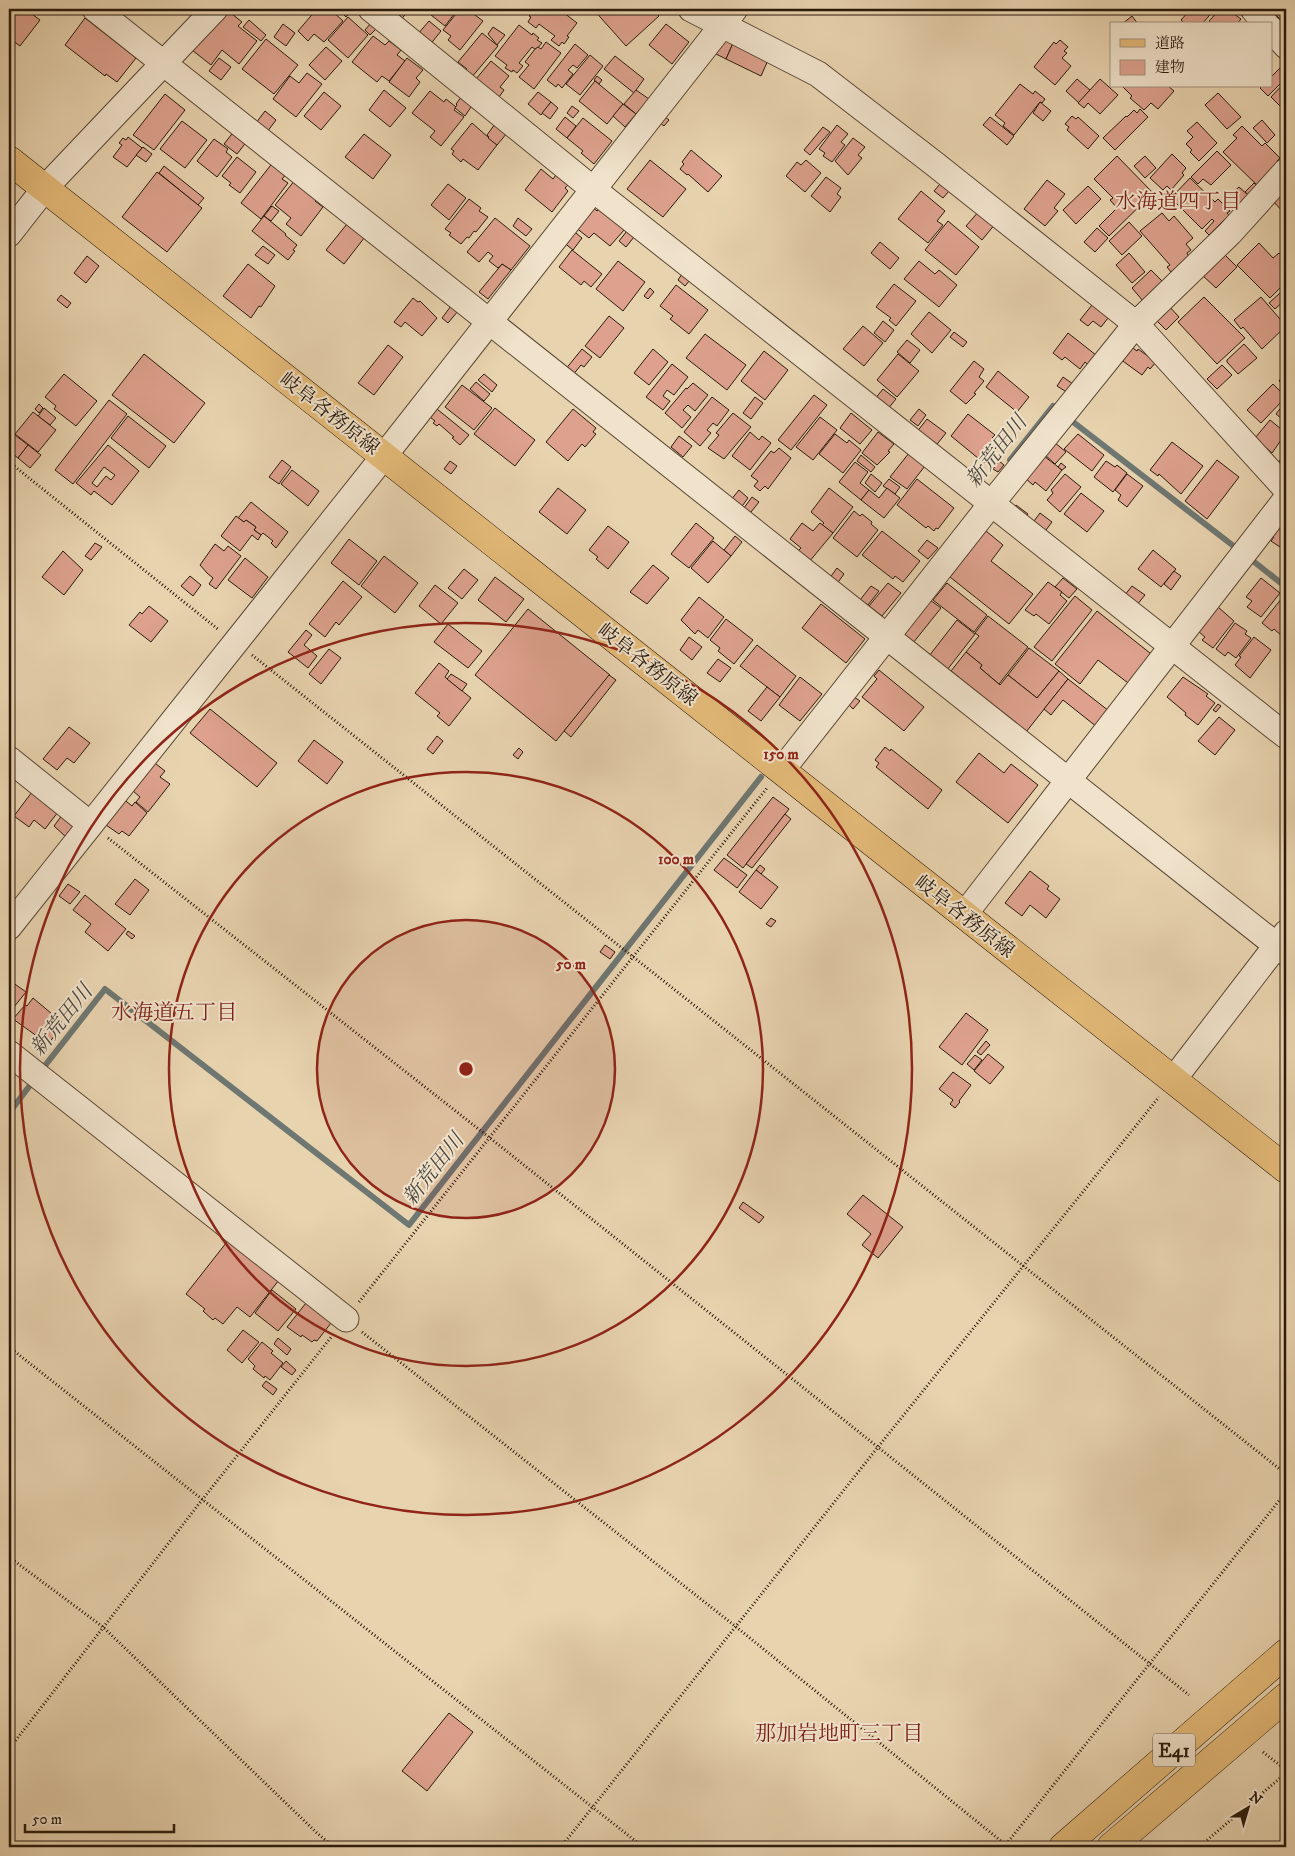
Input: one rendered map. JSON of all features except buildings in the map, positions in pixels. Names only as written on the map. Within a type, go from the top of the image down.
[{"type":"main road","name":"岐阜各務原線","points":[[9,160],[1286,1169]]},
{"type":"main road","name":"E41","points":[[1063,1847],[1286,1653]]},
{"type":"main road","name":"E41","points":[[1111,1847],[1286,1697]]},
{"type":"street","points":[[95,9],[1068,780],[1283,944],[1174,1080]]},
{"type":"street","points":[[9,234],[45,188],[215,9]]},
{"type":"street","points":[[371,9],[594,190],[1286,736]]},
{"type":"street","points":[[692,9],[728,17],[818,74],[1136,324],[1286,489]]},
{"type":"street","points":[[1253,9],[1264,22]]},
{"type":"street","points":[[9,926],[384,456],[728,17]]},
{"type":"street","points":[[1272,30],[1286,46]]},
{"type":"street","points":[[782,770],[880,631],[984,498],[1055,424],[1136,324],[1230,233],[1286,171]]},
{"type":"street","points":[[964,915],[1286,499]]},
{"type":"street","points":[[9,760],[90,824]]},
{"type":"street","points":[[18,1060],[346,1319]]},
{"type":"path","points":[[9,462],[1286,1474]]},
{"type":"path","points":[[489,1137],[782,770]]},
{"type":"path","points":[[90,824],[489,1137],[1189,1695]]},
{"type":"path","points":[[561,1847],[878,1447],[1174,1080]]},
{"type":"path","points":[[346,1319],[736,1626],[1005,1846],[1286,1492]]},
{"type":"path","points":[[9,1347],[643,1847]]},
{"type":"path","points":[[9,1749],[202,1500]]},
{"type":"path","points":[[9,1557],[103,1627],[318,1834],[334,1847]]},
{"type":"path","points":[[1199,1847],[1286,1772],[1263,1752]]},
{"type":"path","points":[[9,1840],[18,1847]]},
{"type":"waterway","name":"新荒田川","points":[[1010,460],[1053,406],[1060,411]]},
{"type":"waterway","name":"新荒田川","points":[[1068,418],[1240,551]]},
{"type":"waterway","name":"新荒田川","points":[[1248,557],[1286,587]]},
{"type":"waterway","name":"新荒田川","points":[[40,1072],[105,989],[409,1225],[761,777]]},
{"type":"waterway","name":"新荒田川","points":[[9,1113],[34,1080]]},
{"type":"district","name":"水海道四丁目","points":[[1178,201]]},
{"type":"district","name":"水海道五丁目","points":[[174,1012]]},
{"type":"district","name":"那加岩地町三丁目","points":[[839,1733]]}]
